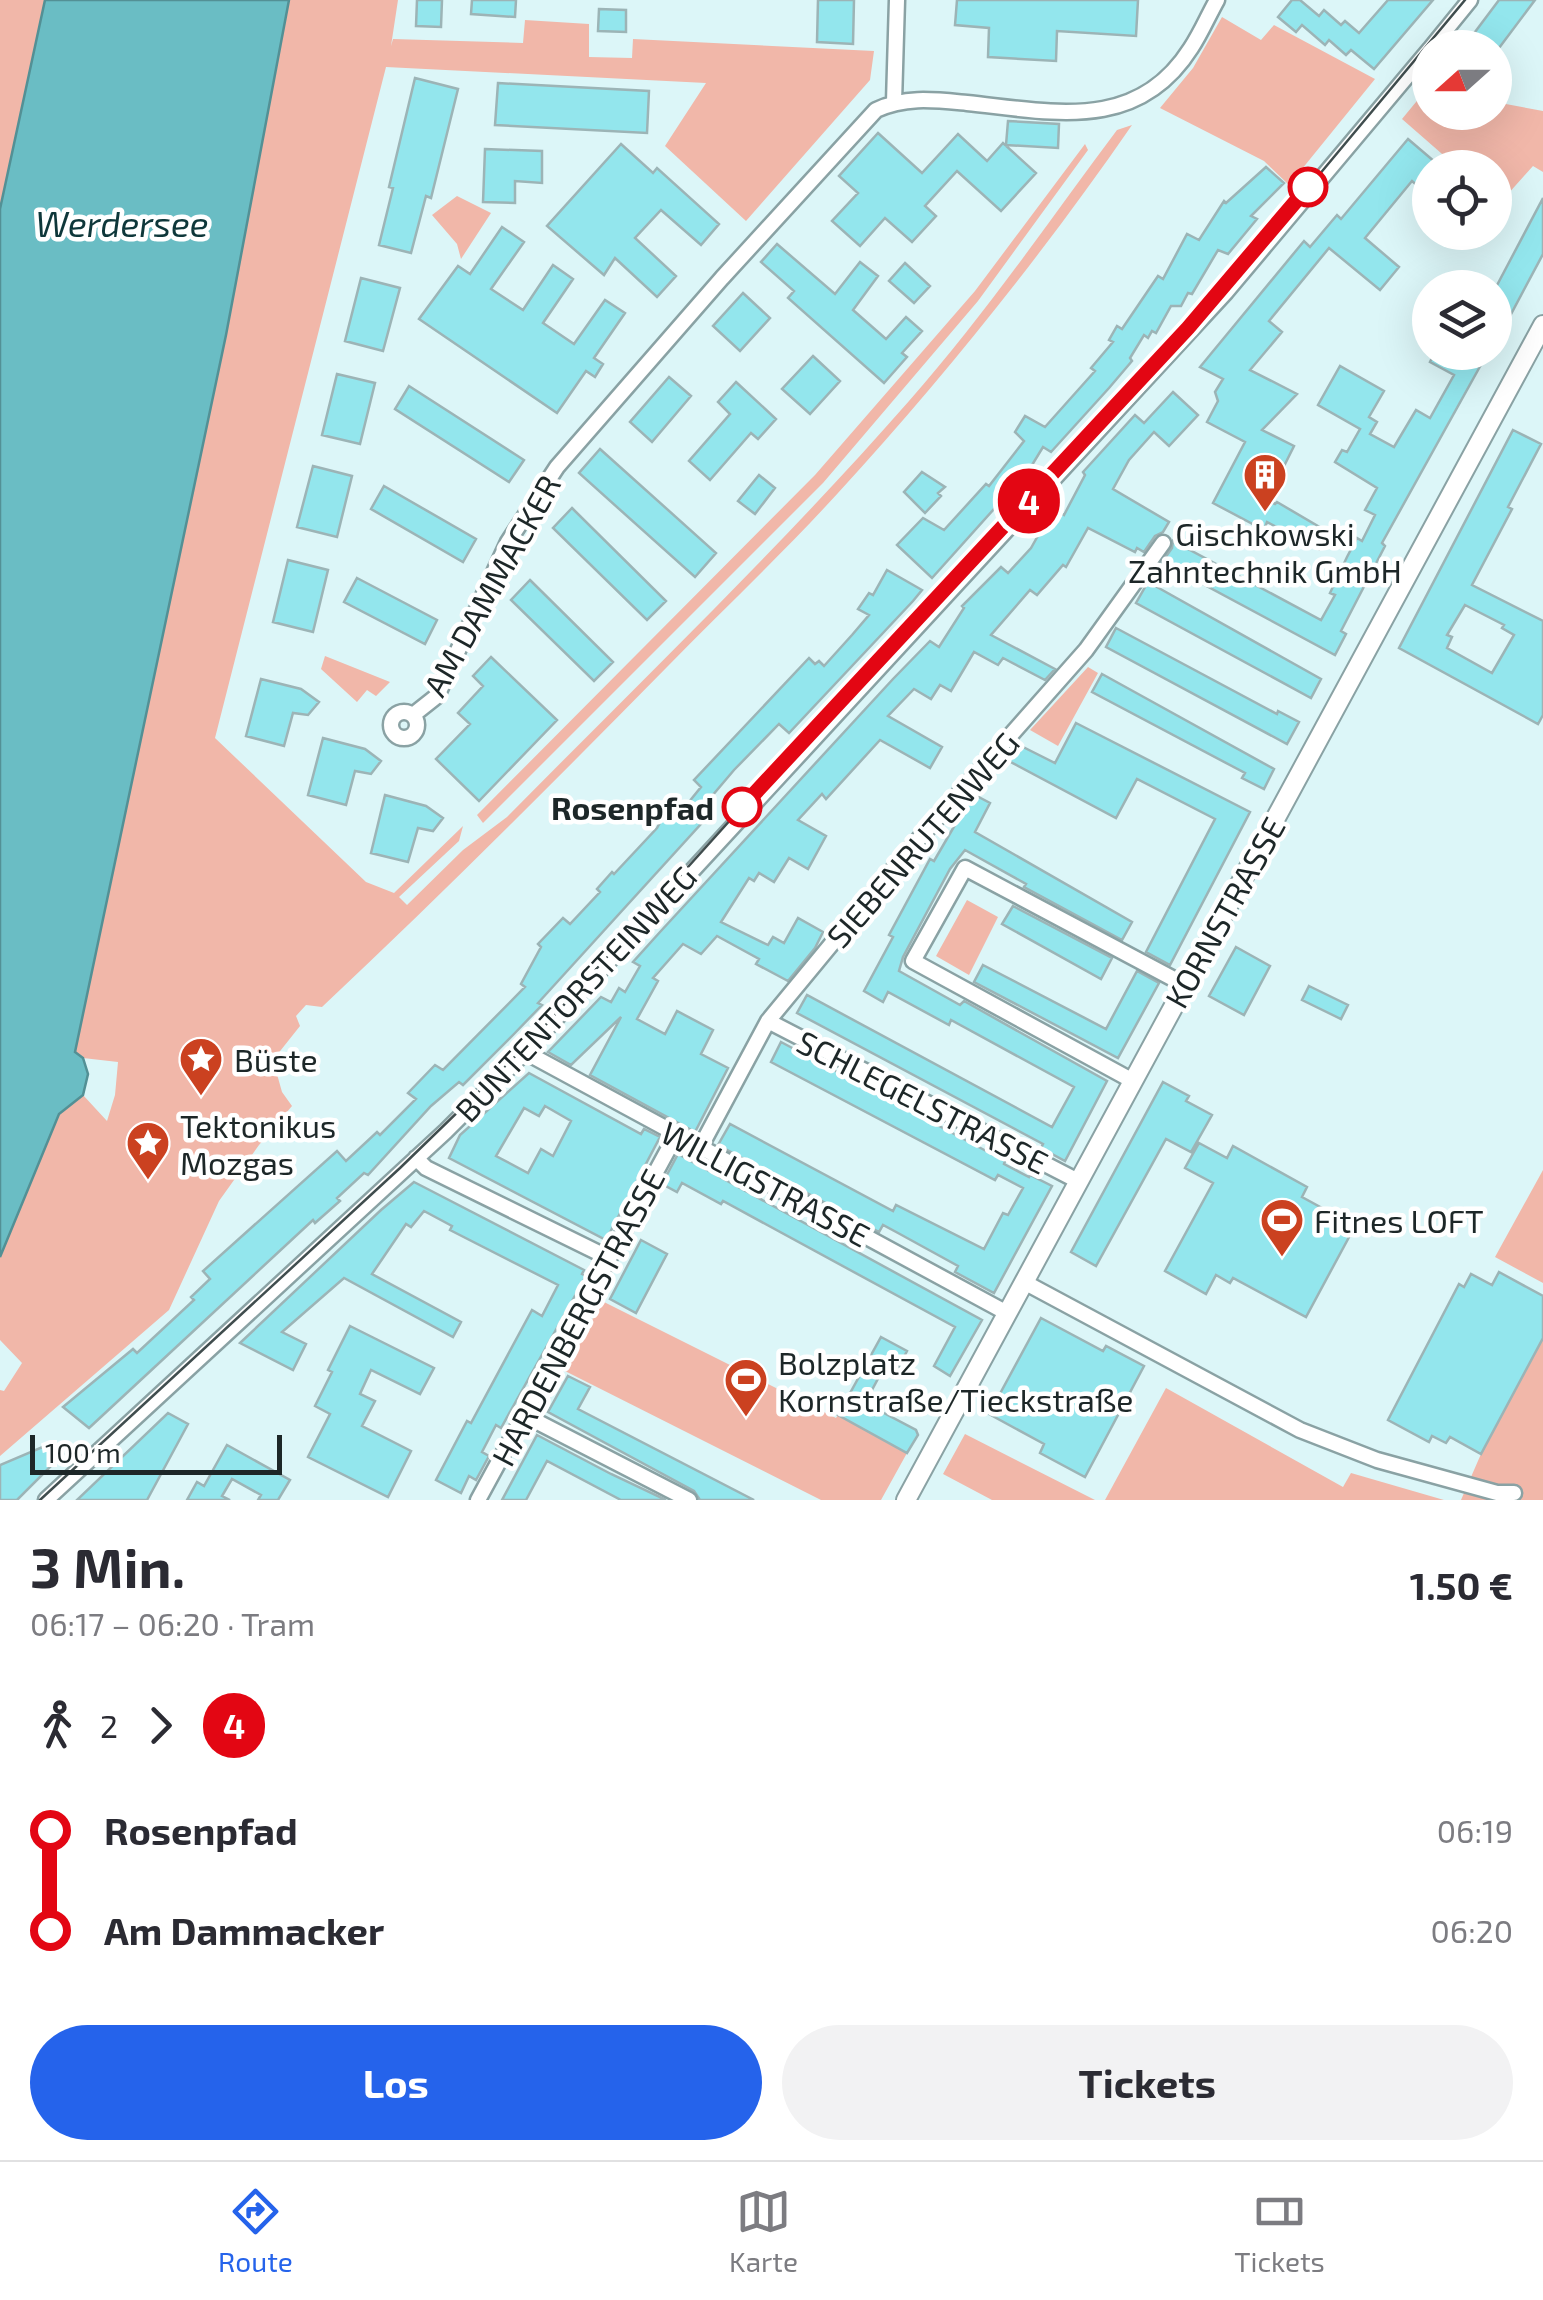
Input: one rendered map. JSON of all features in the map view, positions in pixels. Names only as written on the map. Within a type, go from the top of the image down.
[{"type":"street","points":[[897,0],[894,102],[929,99],[1063,112],[1100,111],[1150,93],[1191,49],[1216,0]]},
{"type":"street","name":"BUNTENTORSTEINWEG","points":[[1445,30],[1470,0]]},
{"type":"street","name":"BUNTENTORSTEINWEG","points":[[46,1500],[525,1052],[1226,292],[1412,70]]},
{"type":"street","name":"AM DAMMACKER","points":[[413,715],[436,696],[508,542],[557,467],[876,110],[894,102]]},
{"type":"street","name":"KORNSTRASSE","points":[[906,1500],[1543,325]]},
{"type":"street","name":"SIEBENRUTENWEG","points":[[700,1148],[768,1021],[910,849],[1086,650],[1163,544]]},
{"type":"street","points":[[1132,1081],[912,961],[965,868],[1185,985]]},
{"type":"street","name":"SCHLEGELSTRASSE","points":[[768,1021],[1078,1181]]},
{"type":"street","name":"WILLIGSTRASSE","points":[[525,1052],[1007,1313]]},
{"type":"street","name":"HARDENBERGSTRASSE","points":[[478,1500],[676,1134]]},
{"type":"street","points":[[416,1158],[426,1168],[609,1258]]},
{"type":"street","points":[[1024,1282],[1300,1430],[1377,1460],[1497,1492],[1514,1493]]},
{"type":"street","points":[[524,1415],[689,1500]]},
{"type":"shaded area","points":[[0,0],[45,0],[0,209]]},
{"type":"shaded area","points":[[289,0],[398,0],[391,46],[393,39],[523,43],[525,20],[589,24],[589,57],[632,58],[633,39],[874,51],[870,80],[746,221],[665,146],[706,83],[386,67],[215,738],[366,882],[394,893],[463,826],[459,841],[399,897],[407,905],[463,850],[507,817],[812,508],[964,336],[1117,130],[1132,125],[991,314],[818,515],[366,965],[322,1007],[306,1005],[296,1016],[300,1026],[273,1060],[282,1092],[292,1106],[219,1201],[169,1310],[0,1456],[0,1390],[4,1391],[22,1363],[0,1340],[0,1257],[59,1114],[83,1095],[107,1121],[115,1095],[118,1062],[83,1058],[75,1052],[226,335]]},
{"type":"shaded area","points":[[1222,17],[1261,40],[1274,25],[1375,79],[1289,185],[1264,161],[1160,108],[1193,68]]},
{"type":"shaded area","points":[[1512,105],[1543,111],[1543,172],[1533,166],[1512,189],[1512,150],[1438,150],[1415,130],[1512,130]]},
{"type":"shaded area","points":[[1412,107],[1412,128],[1402,119]]},
{"type":"shaded area","points":[[1085,144],[1088,150],[978,301],[823,483],[483,823],[477,815],[815,475],[975,291]]},
{"type":"shaded area","points":[[457,196],[491,213],[461,259],[457,244],[432,215]]},
{"type":"shaded area","points":[[325,656],[390,682],[376,696],[367,690],[357,702],[321,669]]},
{"type":"shaded area","points":[[1088,667],[1098,673],[1058,746],[1030,730]]},
{"type":"shaded area","points":[[967,900],[998,917],[969,975],[936,956]]},
{"type":"shaded area","points":[[1543,1170],[1543,1283],[1495,1257]]},
{"type":"shaded area","points":[[602,1301],[836,1418],[838,1415],[907,1453],[881,1500],[821,1500],[565,1371]]},
{"type":"shaded area","points":[[1543,1338],[1543,1500],[1461,1500],[1481,1454]]},
{"type":"shaded area","points":[[1166,1388],[1343,1487],[1351,1473],[1444,1500],[1105,1500]]},
{"type":"shaded area","points":[[965,1434],[1095,1500],[992,1500],[943,1474]]},
{"type":"water","name":"Werdersee","points":[[45,0],[289,0],[226,335],[75,1052],[83,1058],[88,1074],[83,1095],[59,1114],[0,1257],[0,209]]},
{"type":"building","points":[[417,0],[442,0],[441,27],[416,26]]},
{"type":"building","points":[[472,0],[516,0],[515,17],[471,14]]},
{"type":"building","points":[[818,0],[854,0],[853,44],[817,42]]},
{"type":"building","points":[[957,0],[1138,0],[1136,36],[1057,31],[1056,61],[988,57],[989,28],[955,25]]},
{"type":"building","points":[[1292,0],[1300,0],[1319,16],[1324,10],[1341,25],[1345,21],[1359,33],[1388,0],[1433,0],[1374,69],[1351,50],[1346,55],[1329,40],[1325,45],[1302,25],[1296,32],[1278,17]]},
{"type":"building","points":[[1499,0],[1535,0],[1512,31],[1476,30]]},
{"type":"building","points":[[599,9],[626,10],[626,32],[598,31]]},
{"type":"building","points":[[415,78],[458,89],[431,198],[426,196],[411,253],[379,245]]},
{"type":"building","points":[[498,83],[649,91],[647,133],[495,125]]},
{"type":"building","points":[[1008,121],[1059,124],[1058,148],[1006,145]]},
{"type":"building","points":[[878,133],[922,173],[958,134],[987,161],[1003,143],[1036,173],[1001,211],[957,171],[925,206],[936,216],[912,242],[885,218],[860,246],[832,221],[858,193],[839,176]]},
{"type":"building","points":[[1408,139],[1421,150],[1412,150],[1412,181],[1365,238],[1399,267],[1380,290],[1329,248],[1269,321],[1282,332],[1250,370],[1297,394],[1262,430],[1294,446],[1283,468],[1268,461],[1251,492],[1277,502],[1328,532],[1319,549],[1267,522],[1264,530],[1213,503],[1245,442],[1207,422],[1223,379],[1200,367],[1304,241],[1310,247],[1337,215],[1341,219]]},
{"type":"building","points":[[621,144],[653,173],[657,168],[719,224],[701,245],[661,210],[635,238],[676,276],[657,297],[615,258],[604,275],[547,226]]},
{"type":"building","points":[[485,149],[542,151],[542,183],[515,181],[515,203],[483,202]]},
{"type":"building","points":[[1266,167],[1284,183],[1251,216],[1257,219],[1228,254],[1218,250],[1192,294],[1188,293],[1181,306],[1171,306],[1156,333],[1152,331],[1148,338],[1144,335],[1130,358],[1132,361],[1109,388],[1051,452],[1043,447],[1029,470],[932,578],[897,545],[923,518],[944,530],[986,484],[989,486],[1024,441],[1015,432],[1025,416],[1045,427],[1095,371],[1091,368],[1113,342],[1109,340],[1117,326],[1122,329],[1158,276],[1163,279],[1187,234],[1199,240],[1224,201]]},
{"type":"building","points":[[1543,198],[1543,254],[1512,312],[1512,270],[1505,270]]},
{"type":"building","points":[[502,227],[524,242],[491,289],[523,310],[553,265],[573,279],[543,323],[574,344],[605,300],[625,313],[594,358],[603,364],[595,377],[586,371],[557,413],[419,319],[458,266],[470,274]]},
{"type":"building","points":[[777,244],[835,294],[860,262],[878,276],[853,310],[886,339],[906,317],[922,331],[902,353],[907,357],[884,383],[788,298],[794,291],[761,262]]},
{"type":"building","points":[[905,263],[930,286],[914,303],[889,281]]},
{"type":"building","points":[[361,278],[400,288],[383,351],[345,341]]},
{"type":"building","points":[[743,293],[770,318],[740,351],[713,326]]},
{"type":"building","points":[[813,356],[840,381],[810,414],[782,389]]},
{"type":"building","points":[[1340,366],[1384,391],[1369,417],[1377,422],[1370,434],[1394,447],[1416,410],[1430,418],[1454,375],[1445,370],[1478,370],[1382,543],[1385,546],[1341,631],[1346,634],[1335,655],[1162,562],[1173,541],[1321,620],[1335,595],[1330,593],[1347,557],[1357,538],[1362,541],[1375,515],[1365,510],[1377,488],[1335,462],[1342,450],[1347,452],[1360,429],[1318,405]]},
{"type":"building","points":[[337,374],[375,383],[360,444],[322,435]]},
{"type":"building","points":[[669,377],[691,396],[652,442],[630,422]]},
{"type":"building","points":[[736,382],[776,419],[758,439],[751,433],[710,480],[689,461],[730,414],[718,402]]},
{"type":"building","points":[[409,386],[524,460],[509,482],[395,409]]},
{"type":"building","points":[[1173,392],[1198,415],[1169,446],[1154,432],[1129,460],[1113,489],[1169,522],[1163,532],[1155,536],[1144,552],[1137,548],[1135,552],[1088,528],[1066,567],[1063,565],[1037,595],[1030,590],[991,635],[1055,669],[1045,680],[1003,658],[998,665],[974,652],[951,691],[940,685],[931,699],[914,689],[888,716],[942,747],[930,768],[880,740],[826,799],[822,794],[798,820],[826,836],[808,869],[789,858],[774,882],[759,873],[754,881],[749,878],[721,922],[768,945],[773,937],[784,943],[798,918],[823,932],[788,981],[756,964],[759,959],[717,936],[701,954],[683,944],[653,978],[658,981],[637,1019],[665,1034],[677,1011],[713,1030],[701,1054],[728,1068],[695,1132],[590,1075],[621,1017],[571,1065],[548,1052],[601,997],[611,1002],[619,988],[625,992],[640,966],[633,962],[660,932],[930,641],[939,647],[962,606],[1001,567],[1008,573],[1031,548],[1053,509],[1064,515],[1085,475],[1083,472],[1135,415],[1144,423]]},
{"type":"building","points":[[1513,430],[1541,444],[1472,585],[1543,621],[1543,715],[1538,724],[1399,648]],"holes":[[[1465,605],[1504,625],[1502,628],[1514,635],[1492,673],[1447,648],[1452,637],[1447,635]]]},
{"type":"building","points":[[600,449],[716,553],[695,577],[579,473]]},
{"type":"building","points":[[313,466],[352,476],[337,537],[297,527]]},
{"type":"building","points":[[922,472],[945,487],[925,513],[904,492]]},
{"type":"building","points":[[759,475],[775,488],[755,514],[738,501]]},
{"type":"building","points":[[384,486],[476,539],[463,562],[371,509]]},
{"type":"building","points":[[572,508],[666,601],[647,620],[553,528]]},
{"type":"building","points":[[288,560],[328,570],[313,632],[273,622]]},
{"type":"building","points":[[887,570],[922,590],[789,733],[779,724],[734,770],[701,809],[710,814],[513,1035],[463,1085],[459,1082],[431,1106],[368,1175],[364,1173],[337,1198],[340,1201],[315,1223],[313,1220],[89,1428],[63,1407],[133,1349],[137,1353],[194,1300],[191,1297],[210,1279],[203,1271],[337,1151],[346,1161],[377,1132],[380,1135],[416,1099],[408,1093],[435,1065],[443,1070],[525,987],[521,984],[541,947],[538,944],[563,918],[570,924],[600,892],[597,889],[612,872],[657,828],[664,815],[675,819],[701,787],[694,780],[809,658],[824,666],[852,635],[869,615],[858,609],[869,593],[873,595]]},
{"type":"building","points":[[357,578],[437,620],[425,644],[344,602]]},
{"type":"building","points":[[530,580],[613,662],[594,681],[511,600]]},
{"type":"building","points":[[1148,582],[1321,679],[1311,698],[1136,603]]},
{"type":"building","points":[[1116,628],[1299,722],[1287,744],[1106,647]]},
{"type":"building","points":[[491,657],[557,720],[479,801],[436,759],[470,724],[458,713],[483,686],[473,676]]},
{"type":"building","points":[[1102,674],[1274,769],[1264,789],[1242,778],[1245,773],[1092,692]]},
{"type":"building","points":[[261,679],[301,689],[319,702],[308,715],[293,713],[284,746],[246,736]]},
{"type":"building","points":[[1076,723],[1250,812],[1170,965],[1146,952],[1215,819],[1137,779],[1116,818],[1005,759],[1017,744],[1055,763]]},
{"type":"building","points":[[323,738],[365,749],[381,761],[371,774],[355,771],[346,805],[308,795]]},
{"type":"building","points":[[973,794],[990,803],[975,832],[1132,922],[1122,940],[965,850],[950,869],[899,971],[960,1005],[964,1001],[1107,1081],[1065,1161],[1041,1148],[1043,1144],[797,1013],[807,995],[1052,1127],[1074,1087],[951,1020],[949,1025],[888,992],[883,1002],[864,991],[930,859],[934,861]]},
{"type":"building","points":[[385,795],[426,806],[443,818],[433,831],[418,828],[408,862],[371,853]]},
{"type":"building","points":[[1013,906],[1112,958],[1101,979],[1002,924]]},
{"type":"building","points":[[1236,947],[1270,966],[1244,1015],[1209,996]]},
{"type":"building","points":[[983,965],[1106,1029],[1137,971],[1159,983],[1118,1058],[974,982]]},
{"type":"building","points":[[1309,986],[1348,1005],[1341,1019],[1302,1000]]},
{"type":"building","points":[[781,1042],[1005,1161],[1004,1164],[1052,1186],[994,1293],[955,1272],[958,1266],[898,1233],[883,1225],[879,1232],[718,1145],[730,1124],[893,1211],[896,1205],[984,1249],[1003,1213],[1008,1215],[1023,1188],[998,1175],[995,1180],[771,1062]]},
{"type":"building","points":[[529,1073],[641,1134],[644,1129],[660,1137],[606,1240],[449,1158],[460,1135]],"holes":[[[545,1106],[571,1121],[553,1156],[541,1149],[528,1173],[496,1156],[524,1108],[539,1116]]]},
{"type":"building","points":[[1163,1082],[1212,1115],[1191,1152],[1166,1139],[1096,1266],[1071,1252]]},
{"type":"building","points":[[1199,1143],[1227,1158],[1233,1146],[1307,1187],[1302,1197],[1355,1226],[1306,1317],[1233,1278],[1230,1283],[1216,1275],[1206,1294],[1165,1271],[1213,1183],[1185,1168]]},
{"type":"building","points":[[678,1154],[982,1320],[950,1376],[934,1366],[955,1327],[723,1201],[721,1204],[682,1183],[677,1192],[662,1184]]},
{"type":"building","points":[[414,1182],[584,1270],[582,1274],[586,1276],[501,1428],[496,1425],[482,1452],[489,1456],[476,1480],[469,1476],[461,1493],[436,1480],[532,1310],[542,1316],[558,1285],[450,1230],[452,1226],[424,1211],[411,1227],[406,1224],[372,1274],[461,1322],[453,1337],[344,1278],[282,1332],[306,1344],[293,1370],[240,1343]]},
{"type":"building","points":[[641,1240],[667,1254],[636,1313],[610,1299]]},
{"type":"building","points":[[1499,1272],[1543,1296],[1543,1338],[1481,1454],[1450,1437],[1446,1443],[1432,1436],[1429,1442],[1388,1420],[1459,1284],[1464,1287],[1471,1274],[1492,1285]]},
{"type":"building","points":[[1041,1318],[1103,1351],[1106,1346],[1144,1366],[1085,1477],[1040,1453],[1044,1444],[989,1414]]},
{"type":"building","points":[[350,1326],[434,1368],[420,1394],[371,1370],[360,1394],[375,1401],[362,1426],[411,1451],[388,1497],[308,1457],[330,1414],[315,1406]]},
{"type":"building","points":[[881,1337],[907,1351],[898,1368],[887,1362],[865,1403],[916,1430],[918,1435],[907,1453],[838,1415]]},
{"type":"building","points":[[568,1376],[590,1387],[578,1409],[754,1500],[700,1500],[694,1491],[548,1412]]},
{"type":"building","points":[[168,1413],[188,1424],[147,1500],[77,1500]]},
{"type":"building","points":[[537,1435],[666,1500],[621,1500],[547,1461],[526,1500],[502,1500]]},
{"type":"building","points":[[52,1443],[63,1454],[17,1500],[0,1500],[0,1465]]},
{"type":"building","points":[[227,1445],[290,1480],[278,1500],[258,1500],[261,1495],[232,1479],[222,1496],[230,1500],[187,1500],[197,1482],[204,1486]]},
{"type":"tram line","points":[[40,1500],[400,1168],[534,1038],[742,807],[1228,284],[1465,0]]},
{"type":"tram line","name":"4","points":[[742,807],[1188,328],[1308,187]]},
{"type":"place","name":"Gischkowski Zahntechnik GmbH","points":[[1265,513]]},
{"type":"place","name":"Rosenpfad","points":[[742,807]]},
{"type":"place","name":"Büste","points":[[201,1097]]},
{"type":"place","name":"Tektonikus Mozgas","points":[[148,1181]]},
{"type":"place","name":"Fitnes LOFT","points":[[1282,1258]]},
{"type":"place","name":"Bolzplatz Kornstraße/Tieckstraße","points":[[746,1418]]}]
